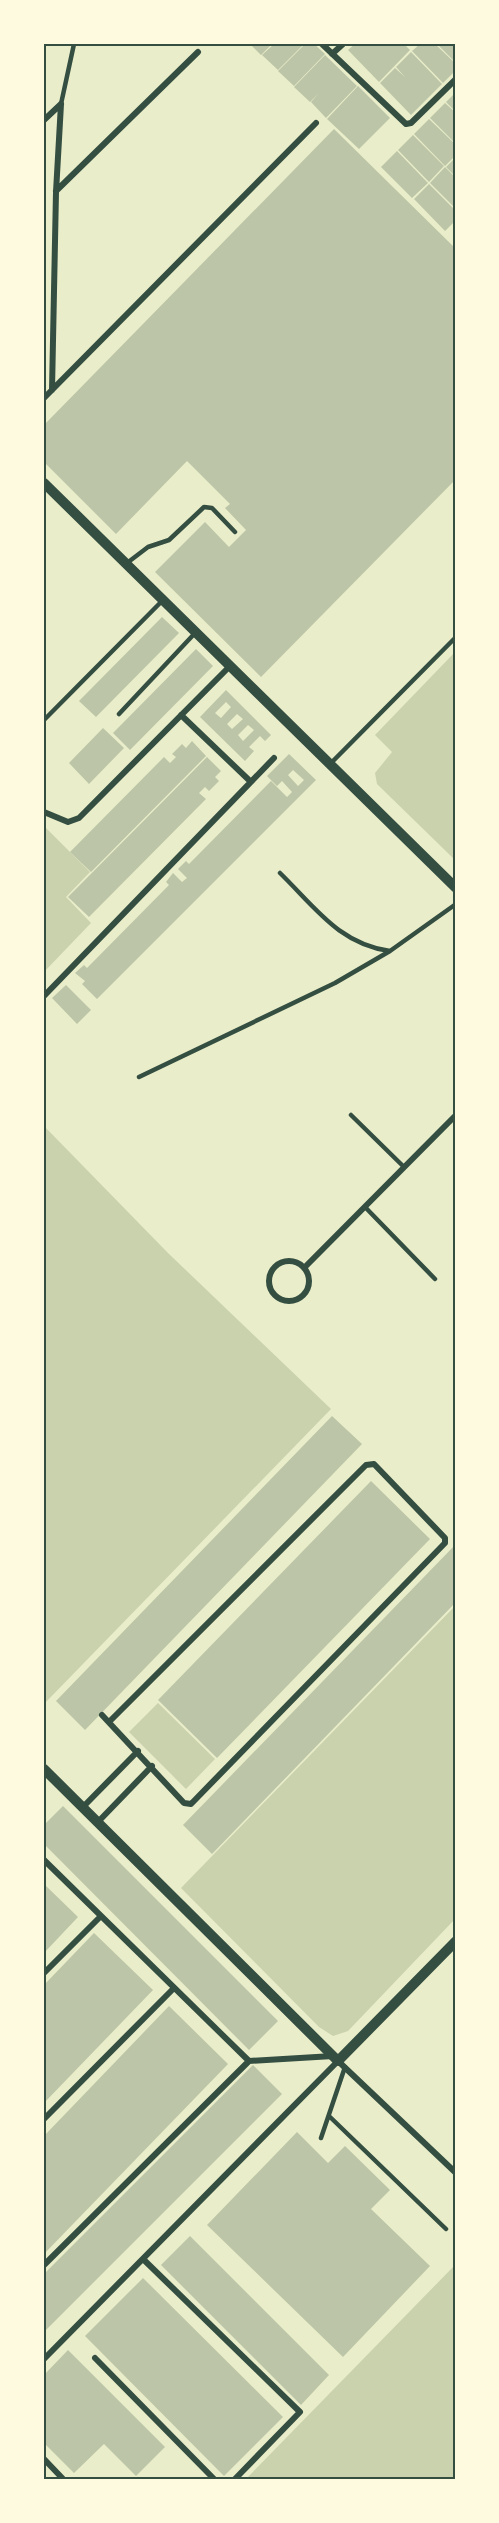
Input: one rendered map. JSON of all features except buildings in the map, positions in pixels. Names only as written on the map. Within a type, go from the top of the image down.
[{"type":"street","points":[[322,44],[402,121],[411,123],[456,79]]},
{"type":"street","points":[[332,54],[343,44]]},
{"type":"street","points":[[56,192],[198,52]]},
{"type":"street","points":[[44,120],[61,104]]},
{"type":"street","points":[[52,390],[56,192],[61,104]]},
{"type":"street","points":[[44,398],[316,123]]},
{"type":"street","points":[[44,483],[456,888]]},
{"type":"street","points":[[44,812],[69,822],[77,819],[230,666]]},
{"type":"street","points":[[181,715],[250,782]]},
{"type":"street","points":[[44,996],[274,758]]},
{"type":"street","points":[[304,1268],[456,1115]]},
{"type":"street","points":[[288,1261],[304,1268],[308,1286],[302,1297],[290,1302],[273,1294],[269,1282],[276,1266],[288,1261]]},
{"type":"street","points":[[102,1715],[152,1766],[184,1803],[191,1804],[445,1543],[445,1538],[375,1464],[366,1465],[109,1722]]},
{"type":"street","points":[[82,1808],[138,1751]]},
{"type":"street","points":[[97,1823],[152,1766]]},
{"type":"street","points":[[44,1769],[339,2061],[456,2173]]},
{"type":"street","points":[[44,1860],[249,2061],[339,2061]]},
{"type":"street","points":[[44,1973],[101,1916]]},
{"type":"street","points":[[44,2359],[456,1941]]},
{"type":"street","points":[[44,2119],[173,1989]]},
{"type":"street","points":[[44,2265],[249,2061]]},
{"type":"street","points":[[143,2259],[300,2412],[234,2480]]},
{"type":"street","points":[[95,2358],[215,2480]]},
{"type":"street","points":[[44,2459],[64,2480]]},
{"type":"lane","points":[[61,104],[74,44]]},
{"type":"lane","points":[[127,563],[148,547],[169,540],[204,507],[212,508],[235,532]]},
{"type":"lane","points":[[44,720],[163,600]]},
{"type":"lane","points":[[119,714],[196,632]]},
{"type":"lane","points":[[330,764],[456,637]]},
{"type":"lane","points":[[280,873],[345,936],[365,947],[390,951]]},
{"type":"lane","points":[[139,1077],[335,983],[390,951],[456,904]]},
{"type":"lane","points":[[351,1115],[404,1167]]},
{"type":"lane","points":[[365,1207],[435,1279]]},
{"type":"lane","points":[[321,2138],[329,2116],[339,2061]]},
{"type":"lane","points":[[329,2116],[446,2229]]},
{"type":"green space","points":[[455,652],[455,860],[377,784],[375,773],[392,752],[375,735]]},
{"type":"green space","points":[[44,826],[90,872],[66,897],[91,923],[44,972]]},
{"type":"green space","points":[[44,1126],[168,1253],[331,1409],[44,1704]]},
{"type":"green space","points":[[455,1606],[455,1919],[348,2031],[333,2036],[319,2027],[181,1888]]},
{"type":"green space","points":[[158,1703],[215,1759],[186,1789],[129,1732]]},
{"type":"green space","points":[[455,2265],[455,2479],[246,2479]]}]
